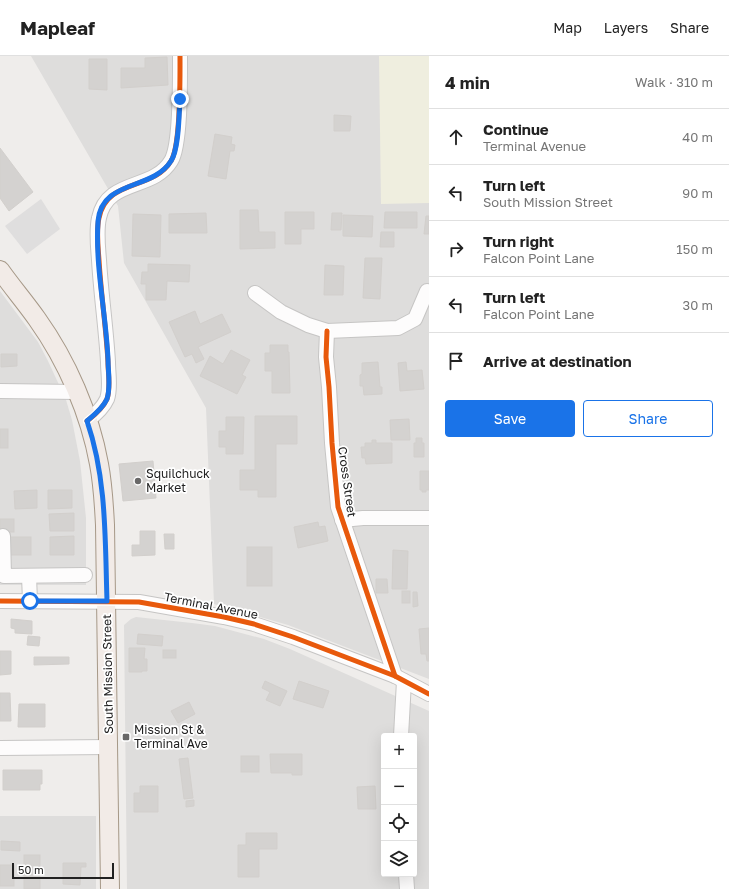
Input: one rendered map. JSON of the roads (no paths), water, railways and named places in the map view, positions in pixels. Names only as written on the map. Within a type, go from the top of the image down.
[{"type":"main road","name":"South Mission Street","points":[[0,270],[37,319],[65,366],[77,392],[87,421],[94,442],[99,465],[103,496],[107,601],[110,889]]},
{"type":"street","points":[[87,421],[99,411],[107,398],[109,385],[105,321],[100,275],[98,239],[99,218],[103,204],[112,194],[151,179],[163,170],[172,160],[177,144],[180,99],[180,56]]},
{"type":"street","points":[[254,293],[281,312],[308,325],[327,331],[398,328],[415,319],[427,291]]},
{"type":"street","name":"Cross Street","points":[[327,331],[326,357],[338,507],[399,679],[401,733]]},
{"type":"street","points":[[0,391],[77,392]]},
{"type":"street","points":[[342,520],[363,518],[429,518]]},
{"type":"street","points":[[3,536],[4,576],[85,575]]},
{"type":"street","points":[[30,576],[30,601]]},
{"type":"street","name":"Terminal Avenue","points":[[0,601],[139,602],[224,617],[254,624],[293,636],[399,679],[429,694]]},
{"type":"street","points":[[0,748],[109,747]]},
{"type":"street","points":[[406,877],[407,889]]},
{"type":"place","name":"Squilchuck Market","points":[[138,481]]},
{"type":"place","name":"Mission St & Terminal Ave","points":[[126,737]]}]
